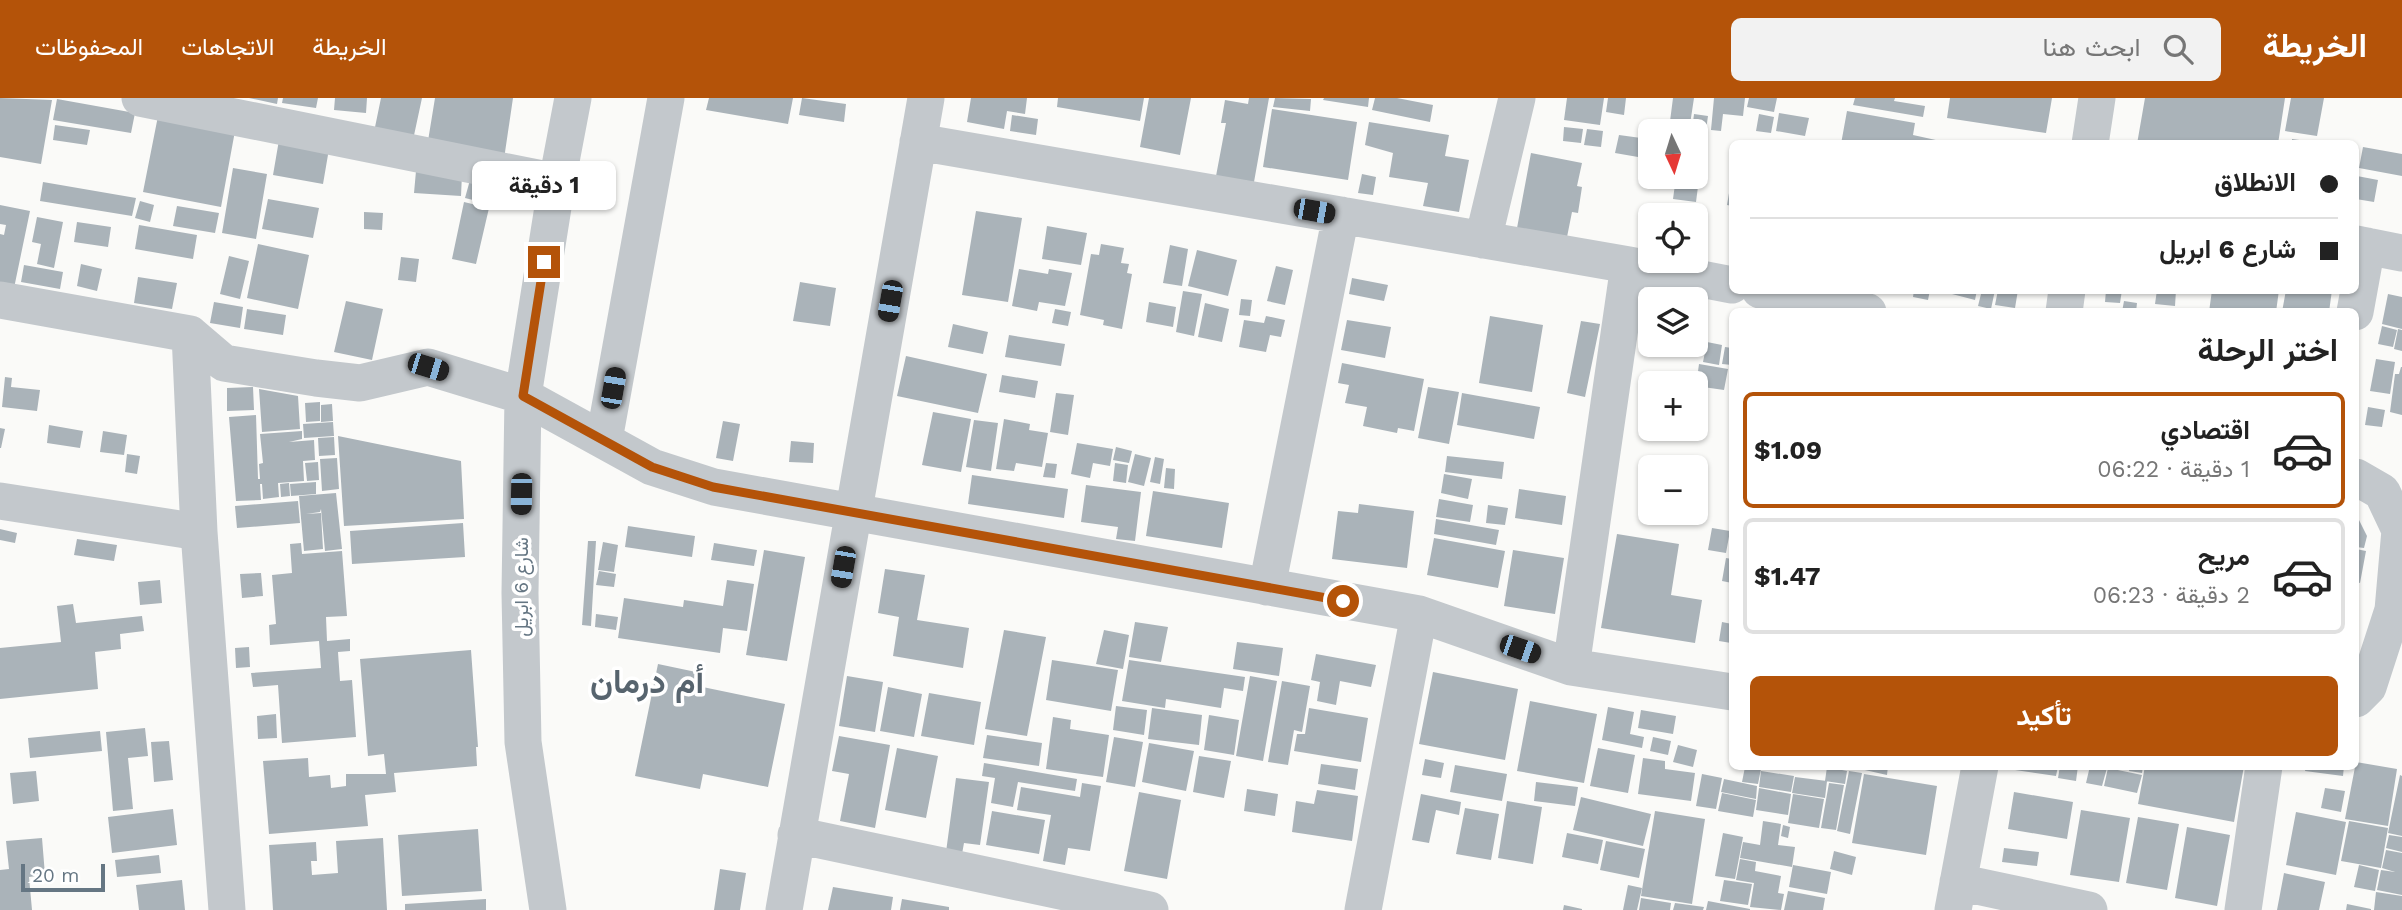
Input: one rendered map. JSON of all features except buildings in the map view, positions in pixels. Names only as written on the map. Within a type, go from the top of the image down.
[{"type":"street","points":[[140,98],[557,182]]},
{"type":"street","name":"شارع 6 ابريل","points":[[548,910],[523,742],[520,593],[523,396],[573,98]]},
{"type":"street","points":[[604,440],[666,98]]},
{"type":"street","points":[[784,910],[926,98]]},
{"type":"street","points":[[1483,240],[1517,98]]},
{"type":"street","points":[[2091,140],[2097,98]]},
{"type":"street","points":[[918,142],[1729,284]]},
{"type":"street","points":[[1267,587],[1341,215]]},
{"type":"street","points":[[2359,267],[2361,245],[2402,253]]},
{"type":"street","points":[[1571,667],[1629,265]]},
{"type":"street","points":[[1780,294],[1848,308]]},
{"type":"street","points":[[0,300],[190,334],[224,363],[360,383],[428,367],[523,396],[652,467],[713,487],[1419,614],[1571,667],[1729,692]]},
{"type":"street","points":[[190,334],[199,532],[227,910]]},
{"type":"street","points":[[2359,479],[2382,492],[2400,530],[2398,611],[2368,687],[2359,696]]},
{"type":"street","points":[[0,501],[199,532]]},
{"type":"street","points":[[1363,910],[1419,614]]},
{"type":"street","points":[[1979,770],[1956,896],[2090,910]]},
{"type":"street","points":[[2243,910],[2263,770]]},
{"type":"street","points":[[796,835],[1150,910]]},
{"type":"district","name":"أم درمان","points":[[647,681]]},
{"type":"route","points":[[544,262],[523,396],[652,467],[713,487],[1343,601]]}]
